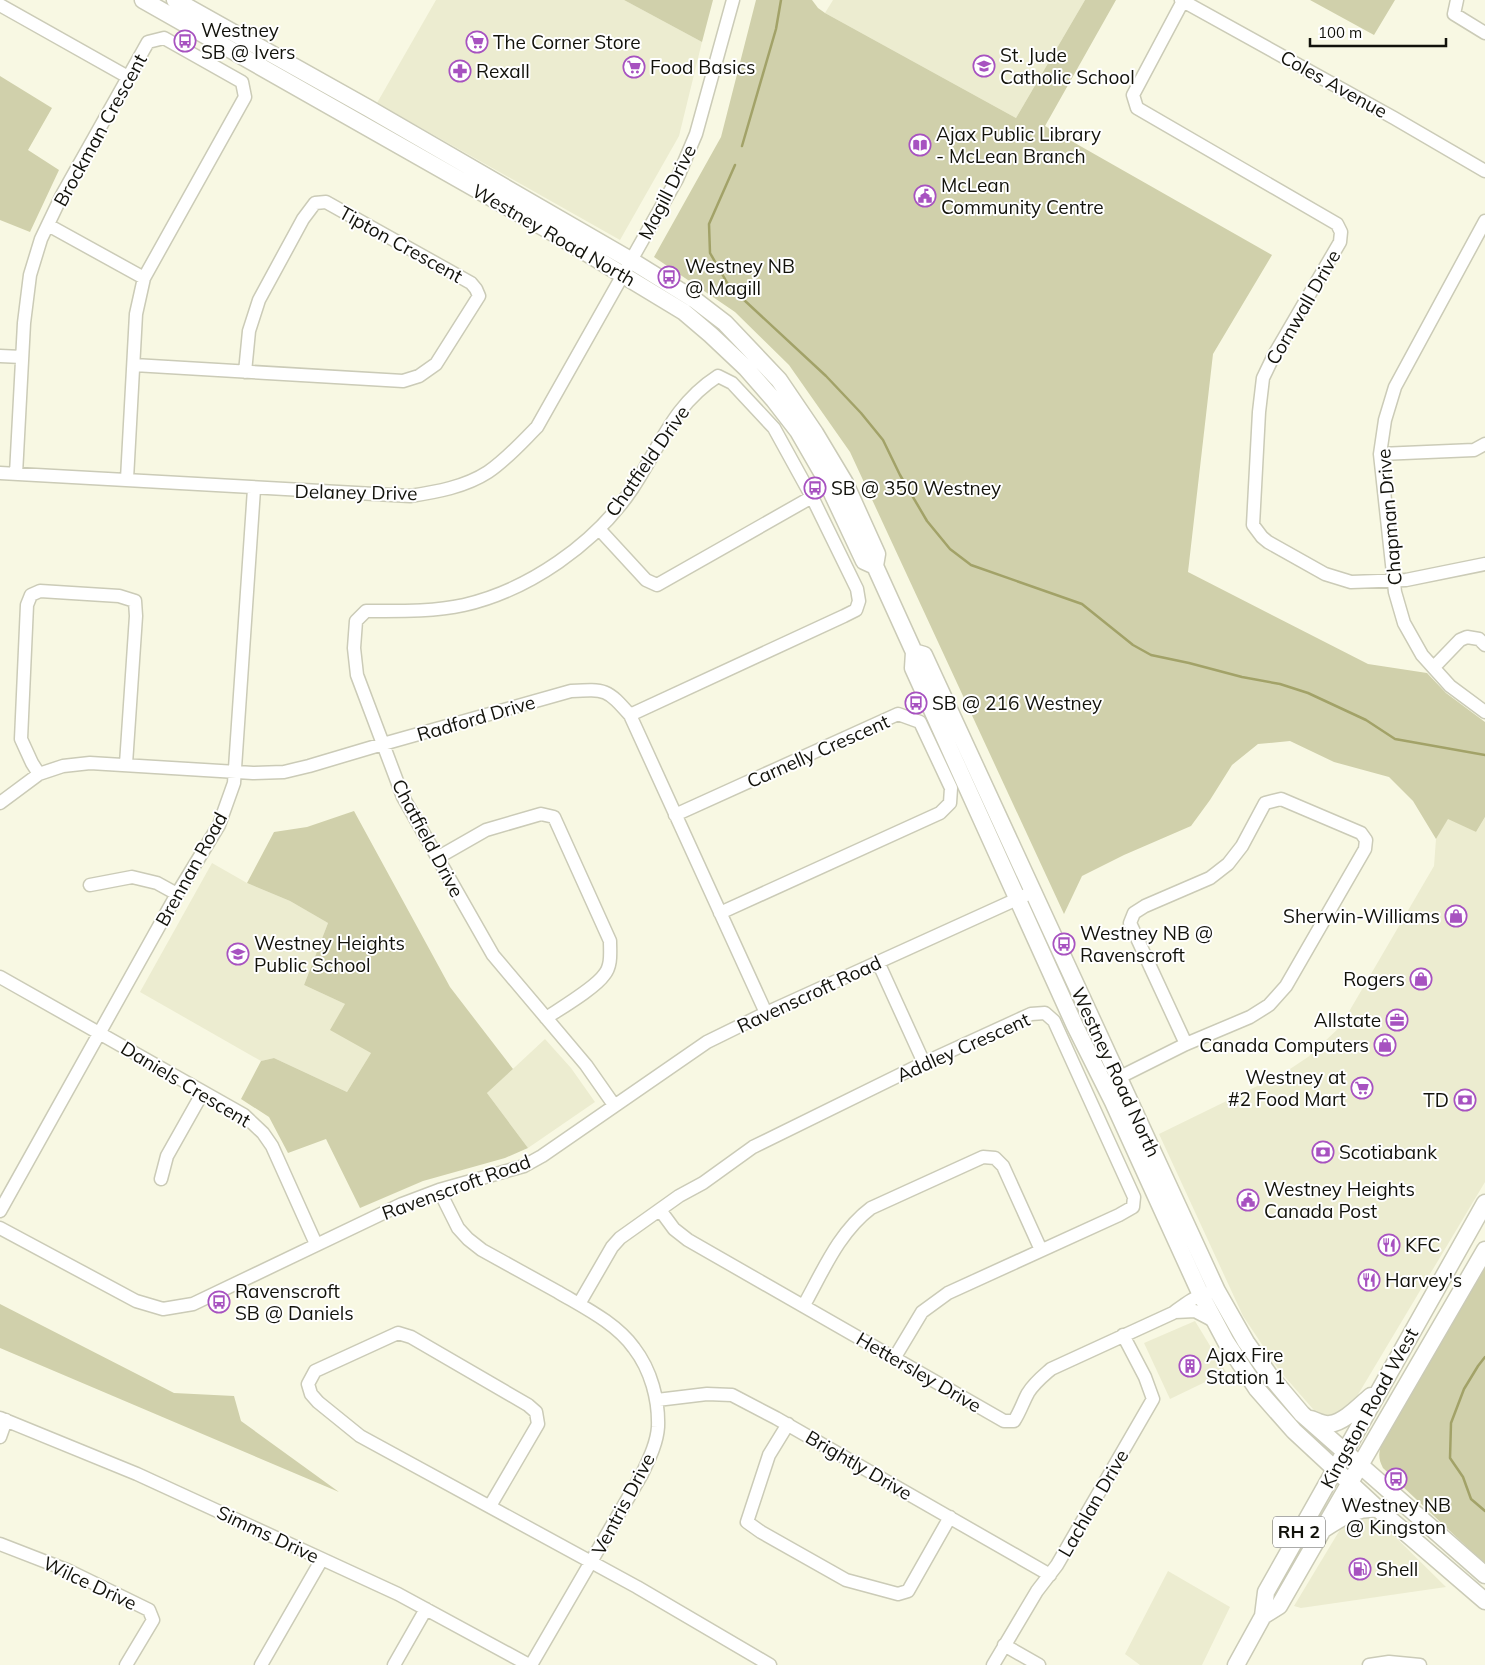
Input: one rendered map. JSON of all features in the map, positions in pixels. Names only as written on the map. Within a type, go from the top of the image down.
[{"type":"main road","name":"Westney Road North","points":[[142,0],[190,11]]},
{"type":"main road","name":"Westney Road North","points":[[175,0],[190,11],[368,108],[628,268],[695,300],[725,323],[779,380],[815,433],[845,483],[878,554],[875,566],[914,652],[913,668],[1025,895],[1075,1026],[1112,1082],[1209,1293],[1270,1376],[1305,1416],[1485,1575]]},
{"type":"main road","name":"Kingston Road West","points":[[1236,1665],[1263,1616],[1266,1592],[1485,1203]]},
{"type":"main road","name":"Kingston Road West","points":[[1263,1616],[1279,1606],[1349,1482],[1485,1250]]},
{"type":"main road","name":"Westney Road North","points":[[1209,1293],[1214,1321],[1226,1342],[1257,1389],[1294,1432],[1378,1509],[1485,1600]]},
{"type":"main road","points":[[1305,1416],[1321,1423],[1332,1423],[1341,1420],[1361,1405],[1381,1385]]},
{"type":"main road","points":[[1322,1530],[1354,1511],[1365,1508],[1378,1509]]},
{"type":"street","name":"Magill Drive","points":[[628,268],[677,179],[692,146],[733,0]]},
{"type":"street","points":[[1457,0],[1454,14],[1485,33]]},
{"type":"street","name":"Coles Avenue","points":[[1182,1],[1386,113],[1485,171]]},
{"type":"street","name":"Cornwall Drive","points":[[1182,1],[1133,95],[1137,108],[1337,224],[1341,232],[1340,242],[1274,355],[1263,378],[1253,526],[1268,542],[1325,574],[1351,582],[1406,580],[1485,564]]},
{"type":"street","points":[[0,5],[128,77]]},
{"type":"street","name":"Brockman Crescent","points":[[16,474],[22,357],[30,275],[41,239],[62,195],[148,42],[164,38],[242,82],[245,97],[144,278],[136,314],[127,479]]},
{"type":"street","name":"Tipton Crescent","points":[[134,365],[404,382],[420,376],[436,364],[479,296],[476,289],[470,283],[326,202],[315,203],[303,219],[259,300],[249,331],[246,372]]},
{"type":"street","name":"Chapman Drive","points":[[1485,221],[1395,387],[1385,420],[1380,454],[1393,580],[1404,623],[1422,654],[1450,686],[1485,712]]},
{"type":"street","points":[[48,224],[144,278]]},
{"type":"street","name":"Delaney Drive","points":[[0,473],[127,479],[254,489],[410,496],[435,493],[460,485],[487,472],[514,450],[537,427],[628,268]]},
{"type":"street","points":[[0,356],[22,357]]},
{"type":"street","name":"Chatfield Drive","points":[[614,1105],[586,1065],[493,955],[403,797],[357,675],[354,648],[356,621],[366,611],[418,611],[463,605],[490,597],[519,585],[553,566],[599,529],[632,490],[675,416],[704,384],[718,376],[732,383],[774,428],[812,497],[856,589],[859,601],[856,610],[630,715]]},
{"type":"street","points":[[1380,454],[1474,450],[1485,444]]},
{"type":"street","name":"Brennan Road","points":[[0,1211],[177,894],[219,825],[234,783],[254,489]]},
{"type":"street","points":[[599,529],[646,580],[657,585],[812,497]]},
{"type":"street","points":[[39,774],[32,764],[21,738],[27,605],[31,595],[40,591],[119,596],[134,601],[136,616],[126,764]]},
{"type":"street","points":[[1434,667],[1460,640],[1467,636],[1479,639],[1485,645]]},
{"type":"street","name":"Radford Drive","points":[[0,803],[39,774],[63,766],[90,762],[253,773],[284,772],[571,691],[596,689],[613,695],[630,715],[766,1013]]},
{"type":"street","name":"Carnelly Crescent","points":[[676,815],[898,714],[920,722],[951,788],[950,803],[940,813],[720,913]]},
{"type":"street","points":[[1112,1082],[1186,1044],[1250,1017],[1269,1006],[1286,986],[1365,849],[1366,840],[1361,833],[1281,799],[1265,803],[1242,846],[1228,864],[1210,878],[1145,906],[1134,913],[1130,923],[1186,1044]]},
{"type":"street","points":[[437,858],[486,830],[541,814],[554,817],[610,941],[611,959],[605,975],[589,989],[546,1018]]},
{"type":"street","points":[[90,885],[132,877],[156,883],[177,894]]},
{"type":"street","name":"Ravenscroft Road","points":[[0,1228],[136,1301],[163,1309],[193,1304],[402,1204],[439,1190],[524,1166],[542,1156],[706,1042],[1025,895]]},
{"type":"street","points":[[878,962],[924,1063]]},
{"type":"street","name":"Daniels Crescent","points":[[0,977],[244,1115],[263,1133],[272,1146],[316,1244]]},
{"type":"street","name":"Addley Crescent","points":[[579,1304],[612,1247],[620,1238],[754,1147],[924,1063],[1032,1014],[1045,1014],[1054,1021],[1134,1197],[1133,1207],[1118,1216],[948,1293],[922,1312],[895,1357]]},
{"type":"street","points":[[161,1179],[167,1156],[203,1092]]},
{"type":"street","points":[[804,1305],[846,1231],[859,1217],[870,1208],[983,1157],[995,1158],[1003,1166],[1041,1250]]},
{"type":"street","name":"Ventris Drive","points":[[439,1190],[458,1228],[482,1250],[579,1304],[618,1330],[634,1348],[646,1370],[656,1400],[658,1428],[653,1450],[642,1474],[530,1665]]},
{"type":"street","name":"Hettersley Drive","points":[[660,1210],[674,1229],[688,1240],[1004,1421],[1014,1421],[1021,1411],[1029,1392],[1051,1369],[1173,1313],[1209,1293]]},
{"type":"street","name":"Hettersley Drive","points":[[1173,1313],[1188,1310],[1195,1311],[1214,1321]]},
{"type":"street","points":[[490,1506],[538,1424],[536,1412],[528,1404],[411,1336],[398,1333],[315,1371],[308,1384],[311,1394],[318,1402],[360,1436],[637,1587],[770,1665]]},
{"type":"street","name":"Lachlan Drive","points":[[994,1665],[1004,1645],[1037,1592],[1050,1576],[1153,1399],[1145,1377],[1124,1335]]},
{"type":"street","name":"Brightly Drive","points":[[656,1400],[707,1394],[732,1395],[788,1424],[1050,1576]]},
{"type":"street","points":[[0,1436],[3,1419]]},
{"type":"street","name":"Simms Drive","points":[[3,1419],[137,1474],[322,1558],[426,1609],[530,1665]]},
{"type":"street","points":[[788,1424],[769,1455],[747,1522],[770,1537],[846,1580],[898,1594],[908,1591],[950,1517]]},
{"type":"street","name":"Wilce Drive","points":[[0,1544],[67,1570],[150,1610],[153,1620],[126,1665]]},
{"type":"street","points":[[261,1665],[322,1558]]},
{"type":"street","points":[[394,1665],[426,1609]]},
{"type":"street","points":[[1004,1645],[1039,1665]]},
{"type":"street","points":[[1369,1665],[1389,1662],[1420,1665]]},
{"type":"shaded area","points":[[436,0],[624,0],[702,42],[679,136],[620,240],[377,103]]},
{"type":"shaded area","points":[[624,0],[713,0],[702,42]]},
{"type":"shaded area","points":[[756,0],[812,0],[825,13],[1016,118],[1085,0],[1116,0],[1045,126],[1272,255],[1213,354],[1188,572],[1368,664],[1427,673],[1446,693],[1485,722],[1485,817],[1476,832],[1448,819],[1436,839],[1413,801],[1389,777],[1334,762],[1290,741],[1258,744],[1232,765],[1191,826],[1124,855],[1082,876],[1064,914],[850,452],[789,365],[735,312],[654,257],[721,137]]},
{"type":"shaded area","name":"St. Jude Catholic School","points":[[833,0],[1085,0],[1016,118],[825,13]]},
{"type":"shaded area","points":[[1310,0],[1395,0],[1374,35]]},
{"type":"shaded area","points":[[0,76],[52,108],[28,150],[59,170],[30,232],[0,220]]},
{"type":"shaded area","points":[[354,811],[450,987],[513,1069],[487,1093],[528,1148],[505,1158],[423,1181],[360,1208],[326,1139],[288,1153],[269,1117],[241,1099],[261,1061],[274,1058],[347,1092],[371,1053],[330,1030],[345,1004],[304,985],[328,923],[290,901],[247,883],[274,832],[307,827]]},
{"type":"shaded area","points":[[1485,817],[1485,1182],[1350,1408],[1335,1419],[1319,1416],[1279,1370],[1243,1316],[1159,1134],[1284,1073],[1308,1057],[1340,1027],[1434,866],[1436,839],[1448,818],[1476,832]]},
{"type":"shaded area","name":"Westney Heights Public School","points":[[212,863],[247,883],[290,901],[328,923],[304,985],[345,1004],[371,1053],[347,1092],[274,1058],[261,1061],[140,992]]},
{"type":"shaded area","points":[[545,1039],[571,1068],[595,1102],[528,1148],[487,1093]]},
{"type":"shaded area","points":[[1485,1266],[1485,1564],[1383,1468],[1379,1455],[1381,1446]]},
{"type":"shaded area","points":[[0,1304],[174,1393],[234,1396],[241,1421],[339,1492],[0,1348]]},
{"type":"shaded area","points":[[1195,1321],[1226,1372],[1170,1399],[1144,1343]]},
{"type":"shaded area","points":[[1372,1514],[1446,1587],[1301,1608],[1294,1606],[1344,1523]]},
{"type":"shaded area","points":[[1168,1571],[1230,1607],[1202,1665],[1140,1665],[1125,1654]]},
{"type":"waterway","points":[[742,146],[776,29],[781,0]]},
{"type":"waterway","points":[[735,165],[709,224],[710,253],[729,286],[826,376],[861,413],[883,440],[900,475],[927,521],[950,549],[971,565],[1082,604],[1133,645],[1151,655],[1242,677],[1280,684],[1308,693],[1366,720],[1395,739],[1485,755]]},
{"type":"waterway","points":[[1485,1357],[1464,1389],[1451,1423],[1450,1458],[1463,1477],[1471,1499],[1485,1511]]},
{"type":"place","name":"Westney SB @ Ivers","points":[[185,41]]},
{"type":"place","name":"The Corner Store","points":[[477,42]]},
{"type":"place","name":"St. Jude Catholic School","points":[[984,66]]},
{"type":"place","name":"Food Basics","points":[[634,67]]},
{"type":"place","name":"Rexall","points":[[460,71]]},
{"type":"place","name":"Ajax Public Library - McLean Branch","points":[[920,145]]},
{"type":"place","name":"McLean Community Centre","points":[[925,196]]},
{"type":"place","name":"Westney NB @ Magill","points":[[669,277]]},
{"type":"place","name":"SB @ 350 Westney","points":[[815,488]]},
{"type":"place","name":"SB @ 216 Westney","points":[[916,703]]},
{"type":"place","name":"Sherwin-Williams","points":[[1456,916]]},
{"type":"place","name":"Westney NB @ Ravenscroft","points":[[1064,944]]},
{"type":"place","name":"Westney Heights Public School","points":[[238,954]]},
{"type":"place","name":"Rogers","points":[[1421,979]]},
{"type":"place","name":"Allstate","points":[[1397,1020]]},
{"type":"place","name":"Canada Computers","points":[[1385,1045]]},
{"type":"place","name":"Westney at #2 Food Mart","points":[[1362,1088]]},
{"type":"place","name":"TD","points":[[1465,1100]]},
{"type":"place","name":"Scotiabank","points":[[1323,1152]]},
{"type":"place","name":"Westney Heights Canada Post","points":[[1248,1200]]},
{"type":"place","name":"KFC","points":[[1389,1245]]},
{"type":"place","name":"Harvey's","points":[[1369,1280]]},
{"type":"place","name":"Ravenscroft SB @ Daniels","points":[[219,1302]]},
{"type":"place","name":"Ajax Fire Station 1","points":[[1190,1366]]},
{"type":"place","name":"Westney NB @ Kingston","points":[[1396,1479]]},
{"type":"place","name":"Shell","points":[[1360,1569]]}]
